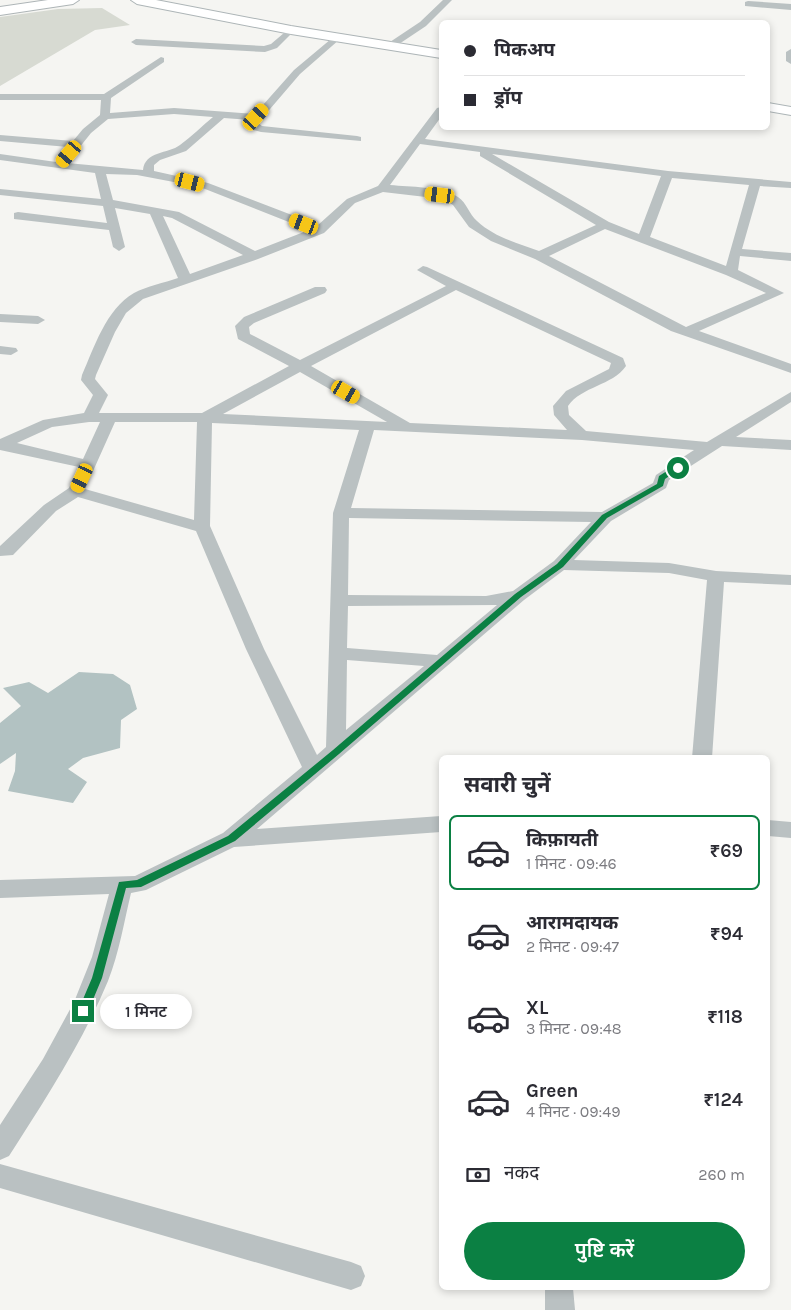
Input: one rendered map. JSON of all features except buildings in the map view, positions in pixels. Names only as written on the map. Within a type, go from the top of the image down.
[{"type":"street","points":[[0,4],[30,0]]},
{"type":"street","points":[[0,11],[73,0]]},
{"type":"street","points":[[137,0],[292,30],[439,54]]},
{"type":"street","points":[[390,46],[424,24],[448,0]]},
{"type":"street","points":[[748,4],[791,7]]},
{"type":"street","points":[[136,42],[265,49],[274,46],[292,30]]},
{"type":"street","points":[[337,37],[297,72],[256,117],[253,123],[261,129],[357,139]]},
{"type":"street","points":[[791,52],[791,61]]},
{"type":"street","points":[[0,97],[106,97],[161,60]]},
{"type":"street","points":[[105,116],[106,97]]},
{"type":"street","points":[[770,107],[791,111]]},
{"type":"street","points":[[60,166],[87,131],[105,116],[165,111],[256,117]]},
{"type":"street","points":[[89,417],[101,394],[88,380],[89,375],[108,332],[121,311],[138,296],[185,278],[254,256],[320,230],[351,201],[382,188],[439,113]]},
{"type":"street","points":[[148,174],[149,164],[156,158],[182,149],[222,114]]},
{"type":"street","points":[[0,138],[76,144]]},
{"type":"street","points":[[419,141],[668,174],[791,185]]},
{"type":"street","points":[[476,150],[604,225],[731,272],[777,293]]},
{"type":"street","points":[[0,157],[100,171],[148,174],[204,185],[320,230]]},
{"type":"street","points":[[100,171],[119,247]]},
{"type":"street","points":[[643,239],[668,174]]},
{"type":"street","points":[[731,272],[755,182]]},
{"type":"street","points":[[382,188],[440,195],[453,200],[460,205],[466,216],[484,233],[539,256],[686,332],[791,369]]},
{"type":"street","points":[[0,192],[108,203],[155,211],[190,221],[254,256]]},
{"type":"street","points":[[155,211],[185,278]]},
{"type":"street","points":[[18,216],[114,227]]},
{"type":"street","points":[[539,256],[604,225]]},
{"type":"street","points":[[736,252],[791,257]]},
{"type":"street","points":[[423,270],[618,361],[619,366],[614,372],[571,394],[560,403],[559,407],[562,416],[582,435]]},
{"type":"street","points":[[205,418],[300,366],[457,285]]},
{"type":"street","points":[[686,332],[791,287]]},
{"type":"street","points":[[320,290],[262,313],[242,326],[243,336],[406,426]]},
{"type":"street","points":[[0,318],[38,320]]},
{"type":"street","points":[[1,891],[138,884],[231,838],[336,752],[518,596],[560,566],[605,517],[660,485],[662,478],[791,396]]},
{"type":"street","points":[[1,444],[48,422],[89,417],[205,418],[368,426],[406,426],[714,444],[791,444]]},
{"type":"street","points":[[2,555],[50,508],[76,491],[110,417]]},
{"type":"street","points":[[76,491],[202,528],[205,418]]},
{"type":"street","points":[[336,752],[341,513],[368,426]]},
{"type":"street","points":[[1,444],[88,465]]},
{"type":"street","points":[[341,513],[605,517]]},
{"type":"street","points":[[201,524],[255,649],[314,770]]},
{"type":"street","points":[[560,566],[669,568],[716,576],[791,580]]},
{"type":"street","points":[[702,755],[716,576]]},
{"type":"street","points":[[339,600],[486,601],[518,596]]},
{"type":"street","points":[[337,653],[441,662]]},
{"type":"street","points":[[231,838],[439,824]]},
{"type":"street","points":[[770,828],[791,830]]},
{"type":"street","points":[[0,1148],[70,1036],[83,1011],[97,978],[122,885]]},
{"type":"street","points":[[0,1176],[351,1276]]},
{"type":"street","points":[[559,1290],[560,1310]]},
{"type":"shaded area","points":[[102,8],[130,25],[95,30],[0,86],[0,17],[58,9]]},
{"type":"shaded area","points":[[79,672],[113,674],[130,685],[137,709],[121,720],[120,748],[83,758],[68,769],[87,782],[73,803],[8,791],[15,771],[16,753],[0,764],[0,723],[21,706],[3,688],[29,682],[48,693]]},
{"type":"route","points":[[83,1011],[97,978],[122,885],[138,884],[231,838],[336,752],[518,596],[560,566],[605,517],[660,485],[662,478],[678,468]]}]
